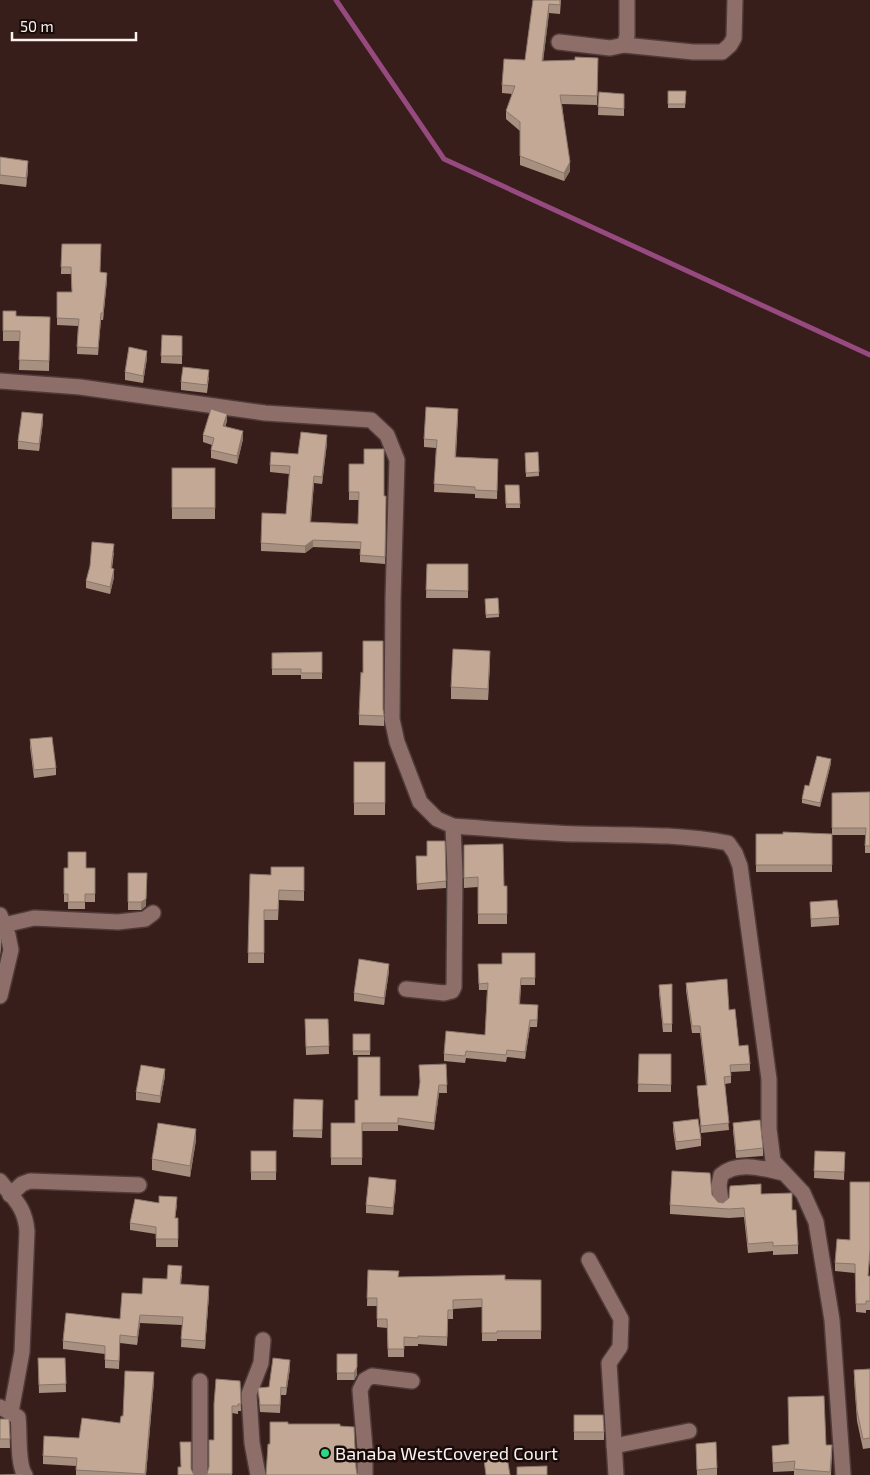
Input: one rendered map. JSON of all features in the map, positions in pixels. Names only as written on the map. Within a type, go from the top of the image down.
[{"type":"street","points":[[624,45],[627,36],[627,0]]},
{"type":"street","points":[[559,42],[610,48],[624,45],[693,52],[722,52],[730,45],[734,38],[735,0]]},
{"type":"street","points":[[0,381],[80,387],[265,413],[371,420],[387,435],[397,460],[392,719],[397,742],[420,802],[437,819],[453,826],[563,834],[714,840],[728,843],[735,853],[740,866],[769,1079],[768,1129],[773,1161],[803,1194],[816,1222],[832,1320],[843,1475]]},
{"type":"street","points":[[406,989],[444,993],[452,991],[454,987],[455,874],[453,826]]},
{"type":"street","points":[[0,996],[11,950],[8,934],[2,920],[34,918],[118,922],[145,918],[153,913]]},
{"type":"street","points":[[721,1202],[719,1185],[721,1175],[726,1170],[746,1166],[784,1173]]},
{"type":"street","points":[[3,1186],[30,1181],[139,1186]]},
{"type":"street","points":[[3,1186],[19,1204],[26,1217],[22,1352],[6,1409],[18,1417],[21,1459],[25,1475]]},
{"type":"street","points":[[589,1260],[621,1319],[620,1347],[609,1363],[616,1475]]},
{"type":"street","points":[[258,1475],[252,1443],[249,1394],[260,1363],[263,1340]]},
{"type":"street","points":[[365,1475],[365,1449],[360,1390],[365,1380],[372,1376],[412,1381]]},
{"type":"street","points":[[200,1381],[200,1475]]},
{"type":"street","points":[[614,1446],[689,1431]]},
{"type":"building","points":[[533,0],[560,0],[560,5],[549,4],[542,61],[575,60],[575,57],[598,58],[597,96],[560,95],[570,162],[564,173],[520,156],[520,122],[506,111],[515,86],[502,85],[504,59],[525,60]]},
{"type":"building","points":[[668,91],[686,91],[685,104],[668,104]]},
{"type":"building","points":[[599,92],[624,94],[624,109],[598,107]]},
{"type":"building","points":[[0,157],[28,161],[26,178],[0,175]]},
{"type":"building","points":[[62,244],[101,244],[100,272],[107,273],[98,348],[77,347],[79,319],[57,318],[57,292],[72,292],[71,267],[61,267]]},
{"type":"building","points":[[3,311],[16,311],[16,316],[50,317],[49,361],[19,360],[20,331],[3,331]]},
{"type":"building","points":[[162,335],[182,336],[182,356],[161,356]]},
{"type":"building","points":[[129,347],[147,351],[143,376],[125,372]]},
{"type":"building","points":[[183,367],[209,370],[207,385],[181,382]]},
{"type":"building","points":[[426,407],[458,409],[455,457],[498,459],[497,491],[475,490],[475,487],[434,484],[437,440],[424,439]]},
{"type":"building","points":[[211,409],[227,414],[223,426],[243,431],[237,456],[211,450],[214,438],[203,435]]},
{"type":"building","points":[[22,412],[43,414],[39,444],[18,441]]},
{"type":"building","points":[[301,432],[327,435],[322,477],[314,476],[310,522],[358,524],[359,492],[349,492],[349,464],[364,464],[364,449],[384,449],[384,496],[386,496],[385,557],[360,555],[361,542],[313,540],[305,546],[261,543],[262,513],[286,514],[290,466],[270,465],[271,452],[298,454]]},
{"type":"building","points":[[538,452],[539,472],[526,473],[525,453]]},
{"type":"building","points":[[172,468],[215,468],[215,508],[172,508]]},
{"type":"building","points":[[505,485],[519,485],[520,504],[506,504]]},
{"type":"building","points":[[92,542],[114,544],[111,568],[114,569],[110,587],[86,581],[90,566]]},
{"type":"building","points":[[427,564],[468,564],[468,591],[426,590]]},
{"type":"building","points":[[498,598],[499,614],[486,615],[485,599]]},
{"type":"building","points":[[363,641],[383,641],[384,716],[359,715],[361,672],[363,673]]},
{"type":"building","points":[[453,649],[490,651],[488,689],[451,687]]},
{"type":"building","points":[[322,652],[322,673],[301,673],[301,669],[272,669],[272,653]]},
{"type":"building","points":[[52,737],[56,768],[34,770],[30,739]]},
{"type":"building","points":[[817,756],[831,759],[820,803],[802,799],[805,785],[809,786]]},
{"type":"building","points":[[354,762],[385,762],[385,803],[354,803]]},
{"type":"building","points":[[870,792],[870,846],[865,846],[866,828],[832,828],[832,793]]},
{"type":"building","points":[[783,832],[832,834],[832,865],[756,865],[756,834],[783,834]]},
{"type":"building","points":[[427,841],[445,841],[446,881],[417,884],[416,856],[427,856]]},
{"type":"building","points":[[503,844],[504,886],[507,886],[507,914],[478,914],[478,877],[464,878],[464,845]]},
{"type":"building","points":[[68,852],[86,852],[86,868],[95,868],[95,894],[85,894],[85,902],[68,902],[68,894],[64,894],[64,868],[68,868]]},
{"type":"building","points":[[271,867],[304,867],[304,891],[279,890],[278,910],[264,910],[264,953],[248,953],[250,874],[271,875]]},
{"type":"building","points":[[128,873],[147,873],[146,899],[141,902],[128,902]]},
{"type":"building","points":[[837,900],[839,917],[811,919],[810,902]]},
{"type":"building","points":[[502,953],[535,953],[535,978],[521,978],[519,1004],[538,1005],[537,1020],[530,1020],[525,1052],[507,1050],[506,1055],[466,1051],[465,1056],[444,1054],[446,1031],[485,1035],[488,983],[479,984],[478,964],[502,964]]},
{"type":"building","points":[[359,959],[389,964],[384,998],[354,993]]},
{"type":"building","points":[[727,979],[729,1010],[735,1009],[739,1046],[748,1045],[750,1064],[730,1065],[731,1076],[724,1077],[729,1123],[701,1126],[697,1086],[707,1085],[700,1026],[692,1026],[686,983]]},
{"type":"building","points":[[672,984],[672,1024],[663,1024],[659,985]]},
{"type":"building","points":[[305,1019],[328,1019],[329,1046],[306,1047]]},
{"type":"building","points":[[353,1034],[370,1034],[370,1051],[353,1051]]},
{"type":"building","points":[[639,1054],[671,1054],[671,1085],[638,1084]]},
{"type":"building","points":[[358,1057],[380,1057],[380,1096],[418,1096],[420,1082],[419,1065],[446,1064],[447,1085],[439,1085],[434,1123],[398,1118],[398,1123],[362,1123],[362,1158],[331,1158],[331,1123],[355,1123],[355,1100],[358,1100]]},
{"type":"building","points":[[141,1065],[165,1069],[160,1096],[136,1092]]},
{"type":"building","points":[[294,1099],[323,1100],[322,1130],[293,1130]]},
{"type":"building","points":[[698,1119],[701,1139],[676,1142],[673,1122]]},
{"type":"building","points":[[760,1120],[763,1148],[736,1151],[733,1123]]},
{"type":"building","points":[[158,1123],[196,1129],[190,1166],[152,1159]]},
{"type":"building","points":[[251,1151],[276,1151],[276,1172],[251,1172]]},
{"type":"building","points":[[815,1151],[845,1152],[844,1172],[814,1171]]},
{"type":"building","points":[[672,1171],[710,1173],[712,1195],[718,1202],[723,1203],[729,1198],[730,1186],[761,1184],[761,1194],[792,1193],[792,1210],[796,1210],[798,1245],[773,1246],[773,1242],[748,1244],[744,1208],[729,1209],[670,1205]]},
{"type":"building","points":[[369,1177],[396,1180],[393,1208],[366,1205]]},
{"type":"building","points":[[850,1182],[870,1182],[868,1276],[870,1276],[870,1301],[866,1301],[866,1304],[856,1304],[855,1264],[835,1263],[837,1239],[850,1240]]},
{"type":"building","points":[[159,1196],[177,1197],[175,1218],[178,1218],[178,1239],[156,1239],[156,1227],[130,1223],[135,1199],[159,1203]]},
{"type":"building","points":[[168,1265],[182,1266],[180,1284],[209,1286],[205,1341],[181,1339],[183,1317],[140,1315],[137,1337],[120,1335],[119,1361],[105,1360],[105,1346],[63,1341],[66,1313],[120,1319],[122,1293],[142,1294],[143,1278],[167,1279]]},
{"type":"building","points":[[368,1270],[399,1271],[398,1277],[505,1275],[505,1280],[541,1280],[541,1331],[482,1333],[482,1299],[453,1300],[453,1310],[448,1310],[447,1337],[404,1337],[404,1349],[388,1349],[387,1319],[377,1319],[377,1298],[367,1298]]},
{"type":"building","points":[[337,1354],[357,1354],[357,1367],[354,1373],[337,1373]]},
{"type":"building","points":[[38,1358],[65,1358],[66,1384],[39,1385]]},
{"type":"building","points":[[273,1358],[290,1360],[286,1388],[281,1387],[280,1405],[260,1405],[258,1388],[269,1387]]},
{"type":"building","points":[[870,1369],[870,1438],[863,1439],[857,1411],[854,1370]]},
{"type":"building","points":[[125,1371],[154,1372],[145,1474],[76,1470],[77,1458],[43,1456],[44,1436],[79,1438],[82,1418],[120,1423],[121,1416],[123,1416]]},
{"type":"building","points":[[216,1379],[240,1381],[241,1404],[232,1406],[232,1474],[207,1474],[209,1467],[209,1440],[214,1440]]},
{"type":"building","points":[[824,1396],[826,1445],[832,1445],[830,1472],[794,1469],[795,1461],[773,1463],[772,1446],[789,1444],[788,1397]]},
{"type":"building","points":[[574,1415],[603,1415],[604,1432],[574,1432]]},
{"type":"building","points":[[0,1419],[9,1419],[10,1439],[0,1439]]},
{"type":"building","points":[[270,1422],[340,1424],[340,1426],[354,1427],[356,1468],[359,1475],[266,1475],[268,1444],[270,1444]]},
{"type":"building","points":[[180,1442],[191,1442],[191,1469],[194,1475],[178,1475],[178,1467],[181,1467]]},
{"type":"building","points":[[716,1442],[717,1468],[697,1470],[696,1444]]},
{"type":"building","points":[[507,1457],[510,1475],[486,1475],[484,1460]]},
{"type":"building","points":[[547,1466],[547,1475],[517,1475],[517,1467]]},
{"type":"waterway","points":[[336,0],[444,159],[870,355]]},
{"type":"place","name":"Banaba WestCovered Court","points":[[325,1453]]}]
